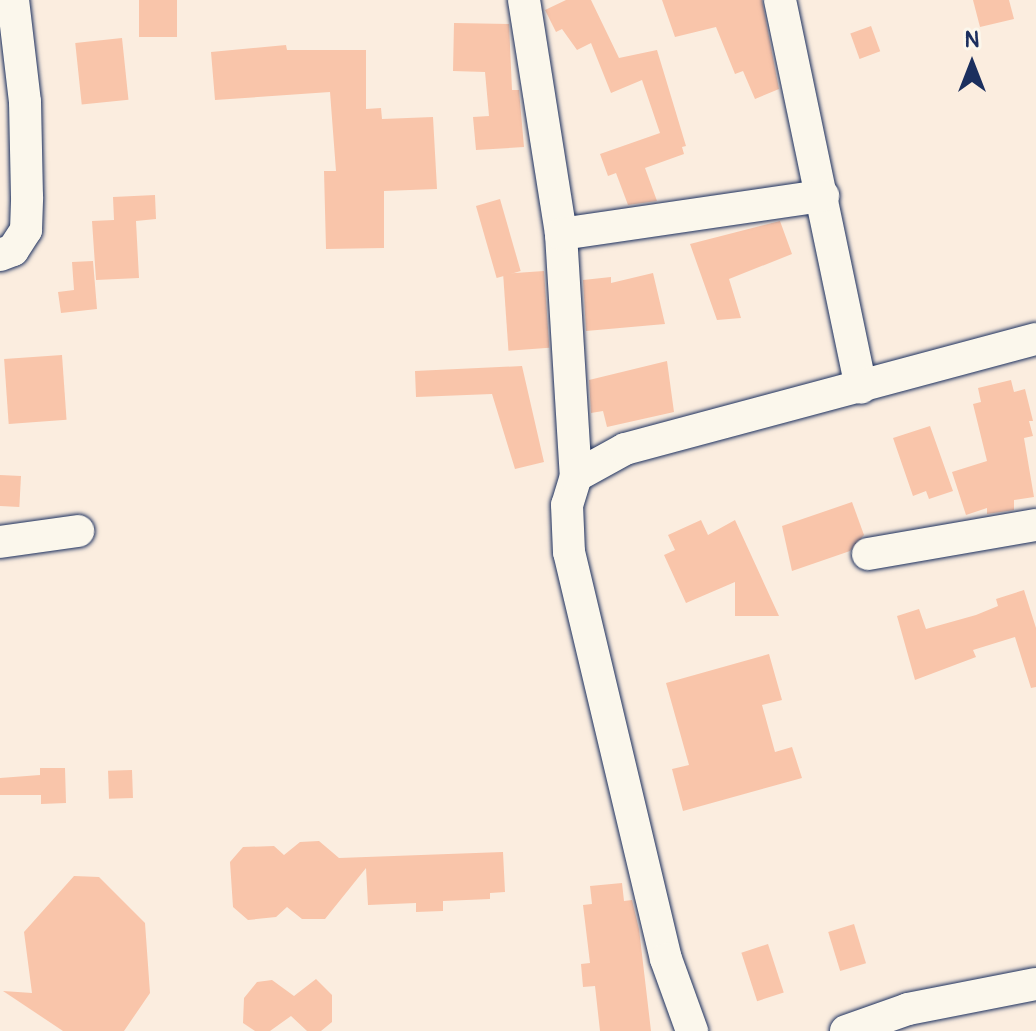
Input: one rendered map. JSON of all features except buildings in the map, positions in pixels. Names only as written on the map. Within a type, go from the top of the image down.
[{"type":"street","points":[[524,0],[561,234],[576,476],[567,505],[569,552],[666,959],[692,1031]]},
{"type":"street","points":[[780,0],[861,388]]},
{"type":"street","points":[[0,255],[13,250],[26,230],[25,102],[17,1]]},
{"type":"street","points":[[561,234],[823,196]]},
{"type":"street","points":[[576,476],[625,449],[1036,339]]},
{"type":"street","points":[[868,554],[1036,525]]},
{"type":"street","points":[[0,542],[78,531]]},
{"type":"street","points":[[846,1031],[908,1009],[1036,984]]}]
